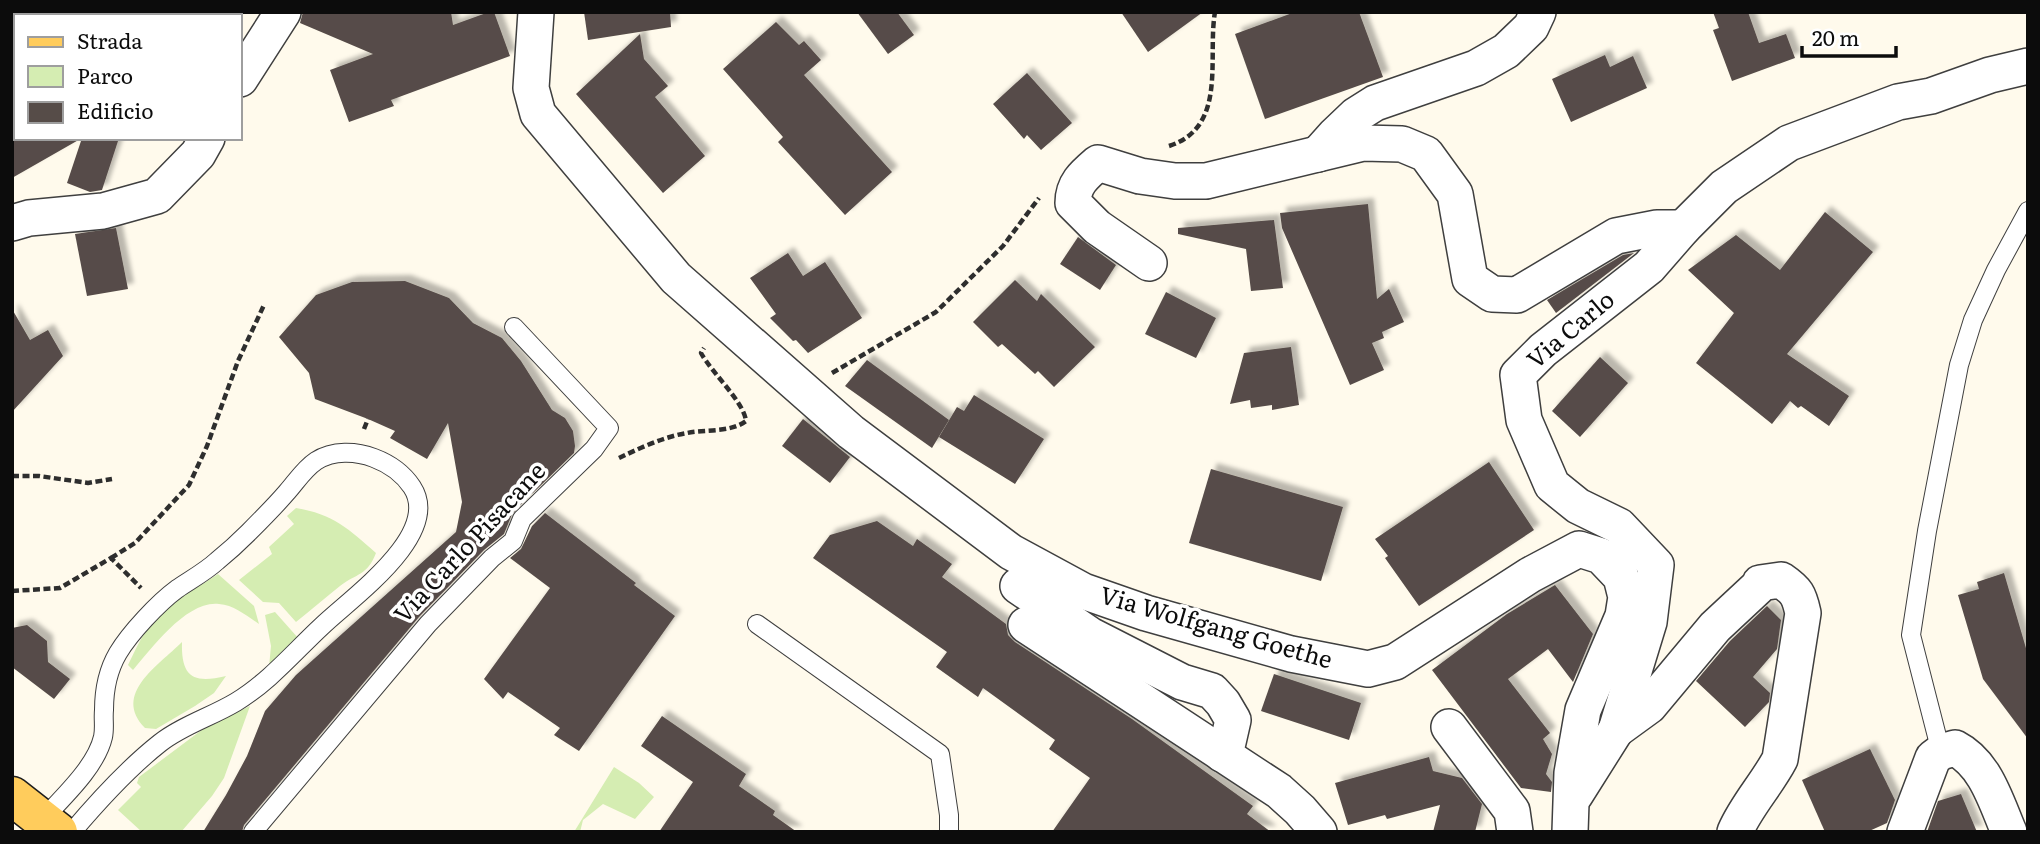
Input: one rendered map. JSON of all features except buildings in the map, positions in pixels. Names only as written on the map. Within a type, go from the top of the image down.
[{"type":"main road","points":[[12,796],[57,828]]},
{"type":"street","points":[[242,76],[283,12]]},
{"type":"street","name":"Via Wolfgang Goethe","points":[[536,12],[531,88],[538,114],[676,278],[851,432],[1012,552],[1083,591],[1146,613],[1291,654],[1368,669],[1395,662],[1530,575],[1579,550],[1601,556],[1620,576],[1626,597],[1623,616],[1583,710],[1572,773],[1571,816]]},
{"type":"street","points":[[1318,154],[1356,115],[1375,103],[1476,68],[1506,51],[1531,27],[1538,12]]},
{"type":"street","name":"Via Carlo","points":[[1571,816],[1616,730],[1649,622],[1656,565],[1619,526],[1578,506],[1552,485],[1524,420],[1518,375],[1543,350],[1649,267],[1724,187],[1789,143],[1898,102],[1931,96],[1990,75],[2028,66]]},
{"type":"street","points":[[12,223],[29,218],[103,211],[157,196],[198,154],[206,140]]},
{"type":"street","name":"Via Carlo","points":[[1149,263],[1097,227],[1073,203],[1073,192],[1098,163],[1140,176],[1175,181],[1206,181],[1363,143],[1402,144],[1426,154],[1455,194],[1470,279],[1492,294],[1517,295],[1616,236],[1683,228]]},
{"type":"street","name":"Via Carlo","points":[[1616,730],[1649,706],[1715,627],[1760,583],[1781,580],[1793,589],[1799,596],[1803,613],[1780,759],[1735,832]]},
{"type":"street","points":[[1018,586],[1090,635],[1182,682],[1212,691],[1233,720],[1222,754]]},
{"type":"street","points":[[1026,625],[1279,791],[1319,832]]},
{"type":"street","points":[[1449,727],[1512,811],[1515,832]]},
{"type":"street","points":[[1905,832],[1933,758],[1941,752],[1955,748],[1965,753],[1981,769],[2009,832]]},
{"type":"lane","points":[[1941,752],[1911,635],[1927,531],[1962,354],[1973,320],[1996,270],[2028,211]]},
{"type":"lane","name":"Via Carlo Pisacane","points":[[253,832],[428,624],[492,558],[513,541],[522,519],[594,449],[609,428],[514,327]]},
{"type":"lane","points":[[335,453],[355,453],[391,466],[405,478],[417,494],[419,514],[414,532],[364,589],[269,677],[234,703],[189,724],[162,741],[105,794],[57,828],[76,783],[97,753],[104,727],[104,695],[109,672],[119,652],[153,610],[216,563],[269,513],[300,475],[317,460],[335,453]]},
{"type":"lane","points":[[757,624],[940,754],[949,832]]},
{"type":"path","points":[[12,591],[60,588],[111,558],[135,543],[189,485],[207,446],[223,397],[264,304]]},
{"type":"path","points":[[610,464],[620,457],[666,438],[688,432],[726,429],[740,426],[746,421],[745,412],[701,353],[705,346],[711,350]]},
{"type":"path","points":[[12,475],[88,483],[112,479]]},
{"type":"path","points":[[111,558],[134,580]]},
{"type":"green space","points":[[296,508],[320,514],[340,524],[376,553],[365,570],[340,586],[296,622],[279,603],[263,602],[239,580],[272,554],[269,547],[294,524],[287,516]]},
{"type":"green space","points":[[218,574],[254,606],[259,624],[230,606],[207,605],[183,617],[171,627],[133,670],[128,665],[144,634],[157,617],[173,603]]},
{"type":"green space","points":[[275,612],[299,639],[269,667],[271,646],[265,615]]},
{"type":"green space","points":[[182,642],[184,663],[191,675],[205,679],[226,676],[214,693],[195,706],[156,729],[145,728],[136,716],[133,704],[136,692],[151,671]]},
{"type":"green space","points":[[250,706],[224,778],[181,832],[142,832],[118,810],[141,787],[137,783],[139,777],[207,726]]},
{"type":"green space","points":[[614,767],[639,783],[654,797],[635,819],[603,804],[583,820],[580,832],[574,832]]}]
